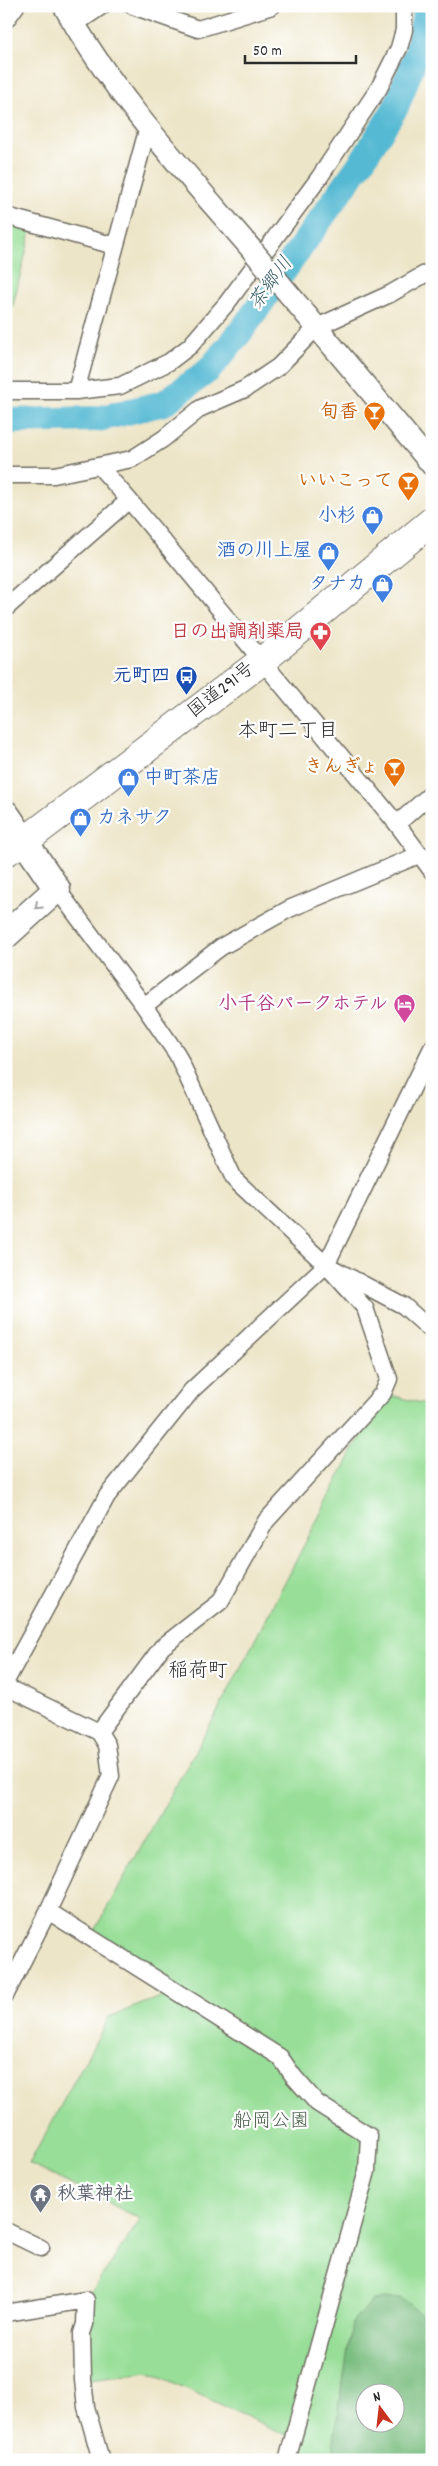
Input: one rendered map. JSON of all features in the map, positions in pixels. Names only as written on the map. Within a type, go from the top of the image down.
[{"type":"highway","name":"国道291号","points":[[16,846],[262,661],[432,521]]},
{"type":"main road","points":[[6,814],[16,846],[57,889],[6,935]]},
{"type":"street","points":[[6,20],[16,6]]},
{"type":"street","points":[[64,6],[74,25],[108,76],[148,128],[432,465]]},
{"type":"street","points":[[74,25],[102,6]]},
{"type":"street","points":[[133,6],[198,28],[272,6]]},
{"type":"street","points":[[6,391],[76,391],[120,386],[169,362],[190,346],[227,303],[319,178],[379,88],[399,48],[404,30],[404,6]]},
{"type":"street","points":[[76,391],[148,128]]},
{"type":"street","points":[[6,216],[115,246]]},
{"type":"street","points":[[6,475],[54,475],[132,459],[163,439],[201,408],[245,389],[278,367],[317,327],[390,294],[432,270]]},
{"type":"street","points":[[100,467],[397,824],[432,871]]},
{"type":"street","points":[[6,608],[129,500]]},
{"type":"street","points":[[397,824],[432,794]]},
{"type":"street","points":[[144,1006],[222,947],[289,909],[421,854]]},
{"type":"street","points":[[57,889],[144,1006],[176,1054],[234,1179],[326,1265],[365,1308],[390,1378],[383,1393],[266,1521],[220,1602],[162,1647],[99,1732]]},
{"type":"street","points":[[6,1682],[107,1496],[192,1390],[326,1265],[432,1048]]},
{"type":"street","points":[[326,1265],[404,1306],[432,1331]]},
{"type":"street","points":[[6,1687],[99,1732],[107,1745],[111,1776],[48,1911],[6,1994]]},
{"type":"street","points":[[48,1911],[280,2057],[294,2077],[317,2103],[369,2136],[367,2171],[287,2460]]},
{"type":"street","points":[[6,2231],[41,2248]]},
{"type":"street","points":[[6,2313],[86,2300],[86,2324],[82,2333],[83,2380],[86,2407],[101,2460]]},
{"type":"green space","points":[[6,221],[32,228],[6,333]]},
{"type":"green space","name":"船岡公園","points":[[383,1393],[432,1406],[432,2460],[287,2460],[293,2438],[148,2371],[83,2380],[86,2300],[141,2219],[29,2164],[109,2017],[175,1991],[90,1938],[219,1709]]},
{"type":"green space","points":[[401,2298],[422,2315],[432,2334],[432,2460],[331,2460],[352,2323],[373,2300]]},
{"type":"waterway","name":"茶郷川","points":[[6,421],[98,419],[164,403],[209,370],[242,330],[362,161],[396,107],[417,52],[427,6]]},
{"type":"place","name":"旬香","points":[[374,432]]},
{"type":"place","name":"いいこって","points":[[409,501]]},
{"type":"place","name":"小杉","points":[[372,536]]},
{"type":"place","name":"酒の川上屋","points":[[328,571]]},
{"type":"place","name":"タナカ","points":[[382,604]]},
{"type":"place","name":"日の出調剤薬局","points":[[320,652]]},
{"type":"place","name":"元町四","points":[[186,696]]},
{"type":"place","name":"きんぎょ","points":[[395,787]]},
{"type":"place","name":"中町茶店","points":[[128,798]]},
{"type":"place","name":"カネサク","points":[[81,838]]},
{"type":"place","name":"小千谷パークホテル","points":[[404,1024]]},
{"type":"place","name":"秋葉神社","points":[[41,2214]]},
{"type":"district","name":"本町二丁目","points":[[288,732]]},
{"type":"district","name":"稲荷町","points":[[198,1672]]}]
